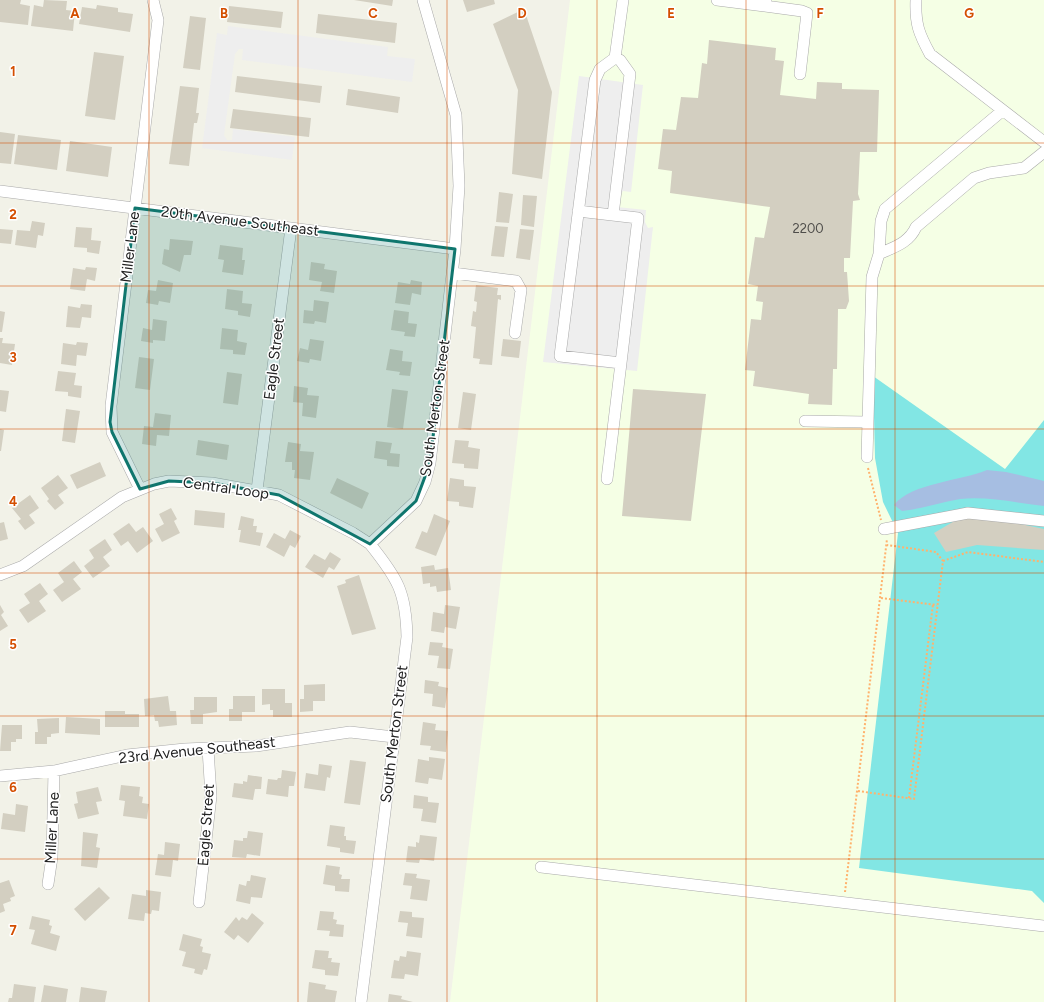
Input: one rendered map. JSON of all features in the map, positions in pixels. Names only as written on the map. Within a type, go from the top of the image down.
[{"type":"street","name":"Miller Lane","points":[[140,489],[112,432],[110,422],[158,20],[153,0]]},
{"type":"street","name":"South Merton Street","points":[[361,1002],[407,637],[406,612],[397,580],[370,544],[416,501],[425,482],[430,462],[456,249],[459,186],[456,115],[423,0]]},
{"type":"street","points":[[621,363],[560,356],[595,80],[600,69],[615,58],[623,0]]},
{"type":"street","points":[[716,0],[765,3],[807,13],[800,74]]},
{"type":"street","points":[[916,0],[919,34],[930,54],[1044,142]]},
{"type":"street","points":[[613,215],[630,74],[620,60],[615,58]]},
{"type":"street","points":[[867,457],[872,277],[879,254],[881,221],[886,209],[1002,111]]},
{"type":"street","points":[[879,254],[906,241],[913,234],[916,227],[974,178],[989,173],[1024,168],[1044,152]]},
{"type":"street","name":"20th Avenue Southeast","points":[[0,191],[456,249]]},
{"type":"street","points":[[578,211],[638,218],[607,479]]},
{"type":"street","name":"Eagle Street","points":[[257,490],[291,228]]},
{"type":"street","points":[[453,273],[516,281],[521,290],[515,333]]},
{"type":"street","points":[[805,421],[867,422]]},
{"type":"street","name":"Central Loop","points":[[0,574],[23,566],[122,496],[168,481],[212,483],[279,495],[306,508],[370,544]]},
{"type":"street","points":[[884,529],[968,513],[1044,521]]},
{"type":"street","name":"23rd Avenue Southeast","points":[[0,776],[54,772],[127,755],[256,746],[350,732],[394,737]]},
{"type":"street","name":"Eagle Street","points":[[199,902],[211,796],[208,749]]},
{"type":"street","name":"Miller Lane","points":[[48,884],[52,857],[54,772]]},
{"type":"street","points":[[541,867],[1044,926]]},
{"type":"path","points":[[844,902],[888,540],[870,479],[867,457]]},
{"type":"path","points":[[858,791],[914,799],[938,605],[943,561],[936,552],[887,545]]},
{"type":"path","points":[[943,561],[968,552],[1044,562]]},
{"type":"path","points":[[881,598],[938,605]]},
{"type":"path","points":[[909,798],[933,604]]},
{"type":"highlighted area","points":[[135,208],[455,249],[430,463],[416,501],[370,544],[279,495],[212,483],[169,481],[140,489],[112,432],[110,422]]},
{"type":"shaded area","points":[[570,0],[1044,0],[1044,1002],[450,1002]]},
{"type":"shaded area","points":[[228,26],[388,47],[387,56],[415,59],[412,82],[242,60],[243,49],[239,49],[235,54],[224,135],[227,140],[232,140],[233,129],[295,137],[292,160],[202,148],[217,33],[227,35]]},
{"type":"shaded area","points":[[579,76],[643,85],[631,192],[623,191],[618,199],[617,207],[646,210],[645,222],[648,228],[653,227],[637,371],[543,362]]},
{"type":"shaded area","points":[[873,376],[1005,469],[1044,420],[1044,903],[1032,891],[859,868],[898,533],[883,502],[875,458]]},
{"type":"shaded area","points":[[987,470],[1006,472],[1044,481],[1044,506],[981,498],[953,500],[917,509],[902,511],[894,505],[912,492],[924,487]]},
{"type":"building","points":[[0,0],[21,0],[20,4],[30,6],[28,25],[0,22]]},
{"type":"building","points":[[44,0],[67,1],[66,10],[75,11],[73,31],[31,26],[34,5],[43,7]]},
{"type":"building","points":[[354,0],[393,0],[392,6]]},
{"type":"building","points":[[463,0],[494,0],[495,4],[467,12]]},
{"type":"building","points":[[97,5],[118,8],[118,12],[133,14],[130,32],[79,24],[82,7],[96,9]]},
{"type":"building","points":[[229,6],[283,12],[281,28],[227,22]]},
{"type":"building","points":[[524,9],[552,92],[542,179],[512,174],[518,90],[493,24]]},
{"type":"building","points":[[318,14],[397,23],[395,43],[316,33]]},
{"type":"building","points":[[190,16],[206,18],[200,70],[183,68]]},
{"type":"building","points":[[709,40],[776,48],[775,60],[784,61],[780,95],[816,99],[817,82],[842,83],[842,89],[879,90],[877,152],[860,152],[858,194],[860,200],[853,201],[850,258],[844,258],[844,272],[847,272],[849,301],[846,309],[838,309],[837,369],[833,369],[832,405],[808,404],[809,394],[753,386],[755,371],[745,370],[751,319],[761,320],[763,302],[756,301],[758,286],[748,284],[755,237],[764,238],[770,207],[670,193],[672,171],[658,169],[663,129],[676,130],[681,97],[698,98],[702,63],[707,64]]},
{"type":"building","points":[[94,52],[124,56],[115,120],[85,116]]},
{"type":"building","points":[[237,76],[322,86],[320,103],[235,92]]},
{"type":"building","points":[[180,86],[199,88],[196,113],[199,113],[197,123],[194,123],[189,166],[169,164]]},
{"type":"building","points":[[348,89],[400,97],[398,113],[346,105]]},
{"type":"building","points":[[233,109],[311,118],[309,137],[230,128]]},
{"type":"building","points":[[0,132],[15,134],[11,164],[0,163]]},
{"type":"building","points":[[18,135],[61,140],[57,170],[14,164]]},
{"type":"building","points":[[70,141],[112,147],[108,177],[66,171]]},
{"type":"building","points":[[499,192],[513,194],[509,223],[496,222]]},
{"type":"building","points":[[523,195],[537,196],[534,227],[521,225]]},
{"type":"building","points":[[32,221],[45,223],[43,236],[38,235],[36,248],[15,245],[17,230],[30,231]]},
{"type":"building","points":[[495,226],[508,227],[504,257],[491,256]]},
{"type":"building","points":[[76,227],[92,228],[91,240],[101,241],[99,254],[87,252],[87,248],[74,247]]},
{"type":"building","points":[[0,229],[13,230],[11,244],[0,243]]},
{"type":"building","points":[[520,229],[534,230],[530,260],[516,258]]},
{"type":"building","points":[[170,239],[193,241],[191,255],[184,255],[180,272],[162,264],[164,249],[169,250]]},
{"type":"building","points":[[220,245],[243,248],[242,260],[245,260],[243,275],[222,272],[224,260],[218,259]]},
{"type":"building","points":[[311,262],[325,264],[324,269],[337,271],[334,293],[320,291],[322,282],[309,280]]},
{"type":"building","points":[[86,267],[97,268],[95,281],[87,279],[85,291],[70,289],[73,268],[85,270]]},
{"type":"building","points":[[158,280],[173,283],[170,303],[159,301],[158,305],[146,303],[148,290],[156,291]]},
{"type":"building","points":[[411,280],[422,282],[421,295],[412,293],[410,305],[395,303],[398,282],[410,284]]},
{"type":"building","points":[[476,285],[498,288],[497,295],[501,295],[501,300],[498,299],[492,365],[479,364],[480,359],[473,358],[476,327],[471,326],[473,311],[476,312],[477,302],[474,301]]},
{"type":"building","points":[[227,289],[243,291],[242,303],[252,304],[250,317],[238,315],[238,311],[225,309]]},
{"type":"building","points":[[314,300],[329,302],[326,323],[315,321],[314,324],[303,323],[304,310],[313,311]]},
{"type":"building","points":[[81,304],[92,305],[91,318],[82,317],[80,328],[66,327],[68,306],[80,308]]},
{"type":"building","points":[[394,310],[409,312],[408,323],[417,324],[415,337],[404,336],[405,332],[391,330]]},
{"type":"building","points":[[0,311],[5,312],[2,332],[0,332]]},
{"type":"building","points":[[153,319],[167,321],[165,341],[153,340],[153,343],[141,341],[143,328],[152,330]]},
{"type":"building","points":[[222,328],[238,330],[237,341],[247,343],[245,355],[233,354],[233,350],[220,349]]},
{"type":"building","points":[[0,338],[3,338],[2,343],[15,344],[12,365],[0,363]]},
{"type":"building","points":[[310,339],[324,341],[321,361],[310,359],[309,363],[297,361],[300,348],[308,350]]},
{"type":"building","points":[[503,339],[521,341],[519,358],[501,356]]},
{"type":"building","points":[[77,342],[88,343],[86,356],[77,355],[76,366],[61,364],[63,343],[76,345]]},
{"type":"building","points":[[390,349],[403,351],[402,361],[412,362],[410,376],[399,375],[400,372],[386,370]]},
{"type":"building","points":[[139,357],[154,359],[150,390],[135,388]]},
{"type":"building","points":[[58,371],[76,373],[74,385],[82,386],[81,398],[68,396],[68,392],[55,391]]},
{"type":"building","points":[[227,372],[242,374],[238,405],[223,403]]},
{"type":"building","points":[[294,386],[308,388],[307,395],[319,396],[316,418],[302,416],[303,403],[293,402]]},
{"type":"building","points":[[392,389],[408,391],[403,429],[387,427]]},
{"type":"building","points":[[633,389],[706,394],[691,521],[622,516]]},
{"type":"building","points":[[0,390],[9,391],[6,412],[0,411]]},
{"type":"building","points":[[463,392],[476,394],[471,430],[458,428]]},
{"type":"building","points":[[66,409],[80,411],[75,443],[62,441]]},
{"type":"building","points":[[155,413],[171,415],[169,436],[157,435],[156,446],[142,444],[144,426],[153,427]]},
{"type":"building","points":[[0,429],[4,430],[1,451],[0,451]]},
{"type":"building","points":[[198,440],[229,445],[227,460],[196,455]]},
{"type":"building","points":[[455,440],[469,441],[468,447],[480,449],[478,469],[464,468],[464,464],[452,463]]},
{"type":"building","points":[[376,441],[392,443],[390,453],[400,454],[399,467],[387,466],[387,460],[374,458]]},
{"type":"building","points":[[288,442],[301,444],[300,451],[314,452],[310,480],[294,478],[295,470],[292,470],[292,462],[285,462]]},
{"type":"building","points":[[100,462],[106,476],[77,489],[70,475]]},
{"type":"building","points":[[58,475],[68,488],[58,495],[64,503],[55,510],[47,501],[49,499],[41,488]]},
{"type":"building","points":[[337,478],[369,493],[362,509],[330,493]]},
{"type":"building","points":[[450,478],[464,480],[464,486],[476,487],[473,508],[459,506],[459,502],[447,501]]},
{"type":"building","points":[[30,495],[39,508],[29,515],[35,523],[25,530],[18,521],[21,519],[12,508]]},
{"type":"building","points":[[171,508],[177,519],[174,521],[180,533],[162,542],[155,529],[164,524],[159,514]]},
{"type":"building","points":[[195,510],[225,513],[224,528],[194,525]]},
{"type":"building","points":[[968,513],[1044,529],[1044,550],[977,545],[946,552],[934,533]]},
{"type":"building","points":[[434,514],[450,521],[436,556],[415,548],[422,531],[427,533]]},
{"type":"building","points":[[241,516],[254,519],[253,526],[257,526],[256,532],[263,533],[260,546],[239,542],[241,530],[238,530]]},
{"type":"building","points":[[4,522],[8,539],[0,541],[0,523]]},
{"type":"building","points":[[129,523],[136,532],[143,527],[153,541],[137,553],[128,541],[121,546],[113,534]]},
{"type":"building","points":[[290,530],[301,536],[295,548],[290,545],[284,557],[266,547],[274,533],[285,539]]},
{"type":"building","points":[[105,539],[112,550],[103,557],[110,566],[93,578],[84,566],[94,558],[89,550]]},
{"type":"building","points":[[330,552],[341,559],[334,570],[329,567],[323,578],[305,567],[314,554],[325,560]]},
{"type":"building","points":[[74,561],[82,572],[73,579],[81,589],[62,602],[53,590],[64,582],[58,573]]},
{"type":"building","points":[[434,565],[435,570],[448,568],[451,590],[437,592],[436,586],[430,587],[430,583],[423,584],[421,567]]},
{"type":"building","points":[[359,575],[376,629],[352,635],[337,586],[346,583],[345,580]]},
{"type":"building","points":[[40,583],[48,594],[39,601],[46,611],[28,623],[19,610],[30,603],[24,594]]},
{"type":"building","points":[[0,605],[4,612],[1,615],[8,626],[0,631]]},
{"type":"building","points":[[445,605],[460,607],[456,629],[445,627],[444,633],[431,631],[433,612],[444,614]]},
{"type":"building","points":[[430,642],[443,643],[442,647],[453,649],[450,669],[437,668],[439,656],[428,655]]},
{"type":"building","points":[[425,680],[439,682],[438,686],[448,688],[445,708],[432,706],[433,694],[424,693]]},
{"type":"building","points":[[325,684],[325,701],[313,701],[313,711],[300,712],[300,699],[304,699],[304,685]]},
{"type":"building","points":[[262,689],[285,689],[285,703],[292,703],[292,717],[273,717],[273,710],[270,710],[270,704],[262,705]]},
{"type":"building","points":[[168,696],[170,711],[176,711],[177,725],[159,727],[158,721],[155,721],[154,715],[145,716],[144,699]]},
{"type":"building","points":[[233,696],[255,696],[255,712],[242,712],[242,721],[229,721],[229,709],[233,709]]},
{"type":"building","points":[[194,697],[217,697],[217,712],[203,714],[203,724],[191,724],[190,710],[194,710]]},
{"type":"building","points":[[105,711],[125,711],[125,714],[139,714],[139,727],[105,727]]},
{"type":"building","points":[[66,717],[100,719],[100,735],[65,733]]},
{"type":"building","points":[[59,718],[59,733],[51,734],[51,737],[47,737],[47,744],[35,744],[35,732],[38,732],[37,719]]},
{"type":"building","points":[[423,722],[436,724],[435,730],[448,731],[446,752],[430,750],[431,746],[420,745]]},
{"type":"building","points":[[2,725],[22,725],[22,739],[16,739],[16,742],[11,742],[11,751],[0,751]]},
{"type":"building","points":[[429,757],[445,759],[442,780],[429,778],[428,784],[415,782],[418,759],[429,761]]},
{"type":"building","points":[[350,760],[366,762],[360,805],[344,803]]},
{"type":"building","points":[[319,764],[332,766],[330,778],[327,777],[325,791],[304,788],[306,773],[318,775]]},
{"type":"building","points":[[282,770],[296,772],[294,786],[289,786],[288,797],[266,794],[268,779],[277,780],[278,778],[281,778]]},
{"type":"building","points":[[248,775],[262,777],[261,789],[255,789],[253,800],[232,797],[234,783],[243,784],[243,781],[247,782]]},
{"type":"building","points":[[121,785],[140,787],[139,796],[143,797],[142,803],[149,804],[147,819],[123,816],[125,801],[119,800]]},
{"type":"building","points":[[98,787],[102,801],[96,802],[99,814],[78,819],[74,804],[78,803],[76,792]]},
{"type":"building","points":[[414,795],[428,797],[428,802],[439,803],[436,823],[421,821],[423,809],[413,808]]},
{"type":"building","points":[[16,804],[28,806],[25,832],[1,829],[3,813],[15,815]]},
{"type":"building","points":[[330,825],[345,827],[344,836],[346,836],[346,840],[356,841],[354,854],[340,852],[340,848],[327,846]]},
{"type":"building","points":[[248,831],[263,833],[260,856],[247,854],[246,858],[232,857],[234,840],[243,841],[243,838],[247,838]]},
{"type":"building","points":[[83,832],[98,834],[96,847],[100,848],[97,868],[81,866]]},
{"type":"building","points":[[420,835],[437,837],[434,861],[420,859],[419,863],[406,862],[408,846],[416,847],[416,842],[419,843]]},
{"type":"building","points":[[165,842],[180,844],[178,861],[173,860],[171,877],[155,875],[158,854],[164,855]]},
{"type":"building","points":[[326,865],[340,867],[339,874],[342,875],[341,879],[350,879],[349,892],[335,891],[335,886],[323,884]]},
{"type":"building","points":[[405,873],[417,874],[416,878],[430,880],[427,901],[410,899],[412,886],[403,885]]},
{"type":"building","points":[[251,875],[266,878],[262,898],[251,897],[250,904],[236,901],[239,884],[246,886],[247,881],[250,881]]},
{"type":"building","points":[[9,880],[15,896],[10,898],[11,901],[3,904],[5,911],[0,913],[0,883]]},
{"type":"building","points":[[99,887],[110,898],[85,921],[74,909]]},
{"type":"building","points":[[146,890],[161,892],[159,911],[152,910],[151,914],[145,913],[144,921],[128,919],[132,894],[146,896]]},
{"type":"building","points":[[320,911],[334,912],[333,919],[337,920],[336,924],[344,925],[343,937],[329,936],[330,931],[317,930]]},
{"type":"building","points":[[400,911],[412,912],[412,917],[424,918],[422,938],[406,936],[408,923],[398,922]]},
{"type":"building","points":[[252,913],[264,923],[248,943],[238,935],[234,940],[224,932],[236,917],[239,921],[242,917],[247,920]]},
{"type":"building","points":[[32,916],[50,920],[49,925],[52,926],[50,933],[60,936],[56,951],[31,944],[35,930],[29,929]]},
{"type":"building","points":[[183,934],[202,939],[200,946],[203,947],[202,952],[211,954],[207,970],[204,969],[202,975],[194,973],[195,969],[182,966],[186,952],[179,950]]},
{"type":"building","points":[[315,950],[329,951],[328,958],[332,958],[331,962],[340,963],[338,976],[325,975],[325,970],[312,968]]},
{"type":"building","points":[[407,951],[421,953],[418,976],[405,974],[404,979],[391,978],[394,960],[399,961],[400,956],[406,957]]},
{"type":"building","points":[[309,982],[326,985],[325,989],[337,991],[335,1002],[307,1002]]},
{"type":"building","points":[[14,984],[36,987],[34,1002],[8,1002],[9,998],[12,998]]},
{"type":"building","points":[[44,985],[68,989],[66,1002],[41,1002]]},
{"type":"building","points":[[81,987],[107,991],[105,1002],[79,1002]]},
{"type":"building","points":[[389,994],[402,996],[401,999],[413,1002],[388,1002]]}]
